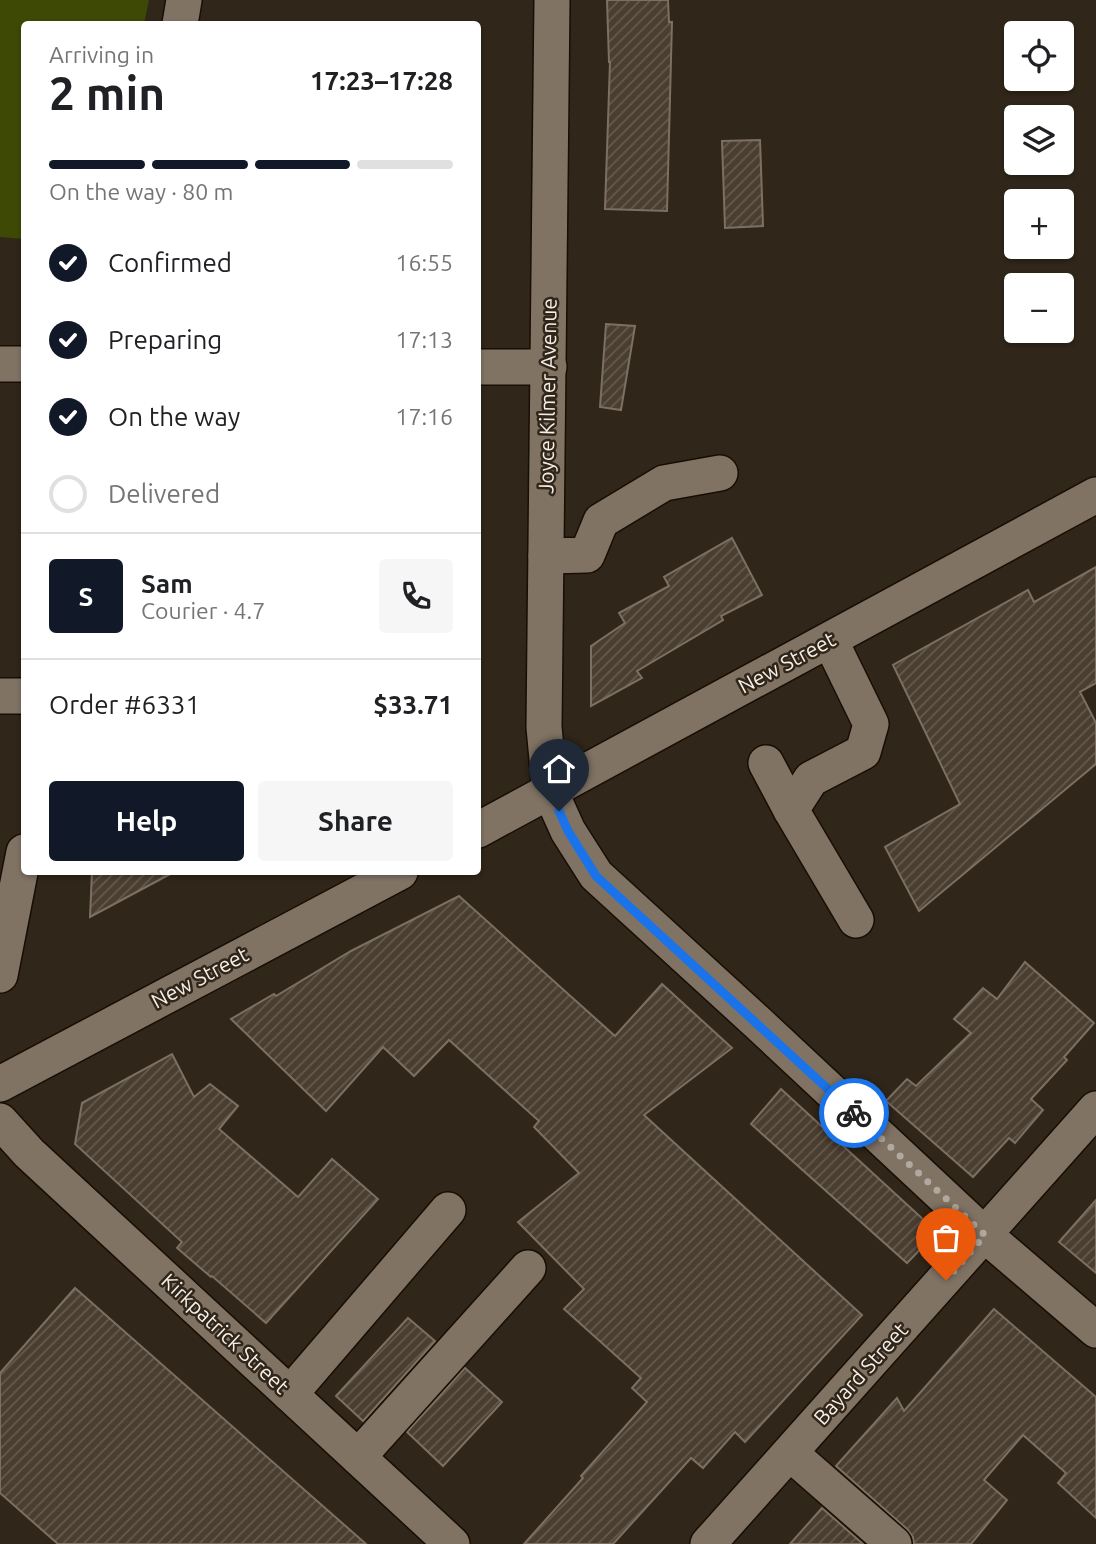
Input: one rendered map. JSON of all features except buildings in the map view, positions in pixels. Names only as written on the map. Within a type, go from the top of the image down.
[{"type":"street","points":[[180,21],[184,0]]},
{"type":"street","name":"Joyce Kilmer Avenue","points":[[552,0],[544,727],[551,791],[568,831],[596,876],[985,1235],[1096,1330]]},
{"type":"street","points":[[0,364],[21,364]]},
{"type":"street","points":[[481,367],[549,367]]},
{"type":"street","points":[[546,556],[587,555],[601,521],[664,483],[720,473]]},
{"type":"street","name":"New Street","points":[[481,828],[1096,495]]},
{"type":"street","points":[[791,810],[811,779],[863,752],[872,724],[830,640]]},
{"type":"street","points":[[0,696],[21,696]]},
{"type":"street","points":[[765,763],[856,920]]},
{"type":"street","points":[[2,955],[21,866]]},
{"type":"street","name":"New Street","points":[[0,1084],[394,875]]},
{"type":"street","name":"Bayard Street","points":[[709,1544],[1096,1110]]},
{"type":"street","name":"Kirkpatrick Street","points":[[0,1121],[29,1153],[453,1544]]},
{"type":"street","points":[[290,1394],[448,1210]]},
{"type":"street","points":[[358,1457],[528,1268]]},
{"type":"street","points":[[790,1453],[894,1544]]},
{"type":"green space","points":[[0,0],[149,0],[145,21],[21,21],[21,239],[0,237]]},
{"type":"way so far","points":[[854,1113],[985,1235],[946,1280]]},
{"type":"route","points":[[559,811],[596,876],[854,1113]]}]
